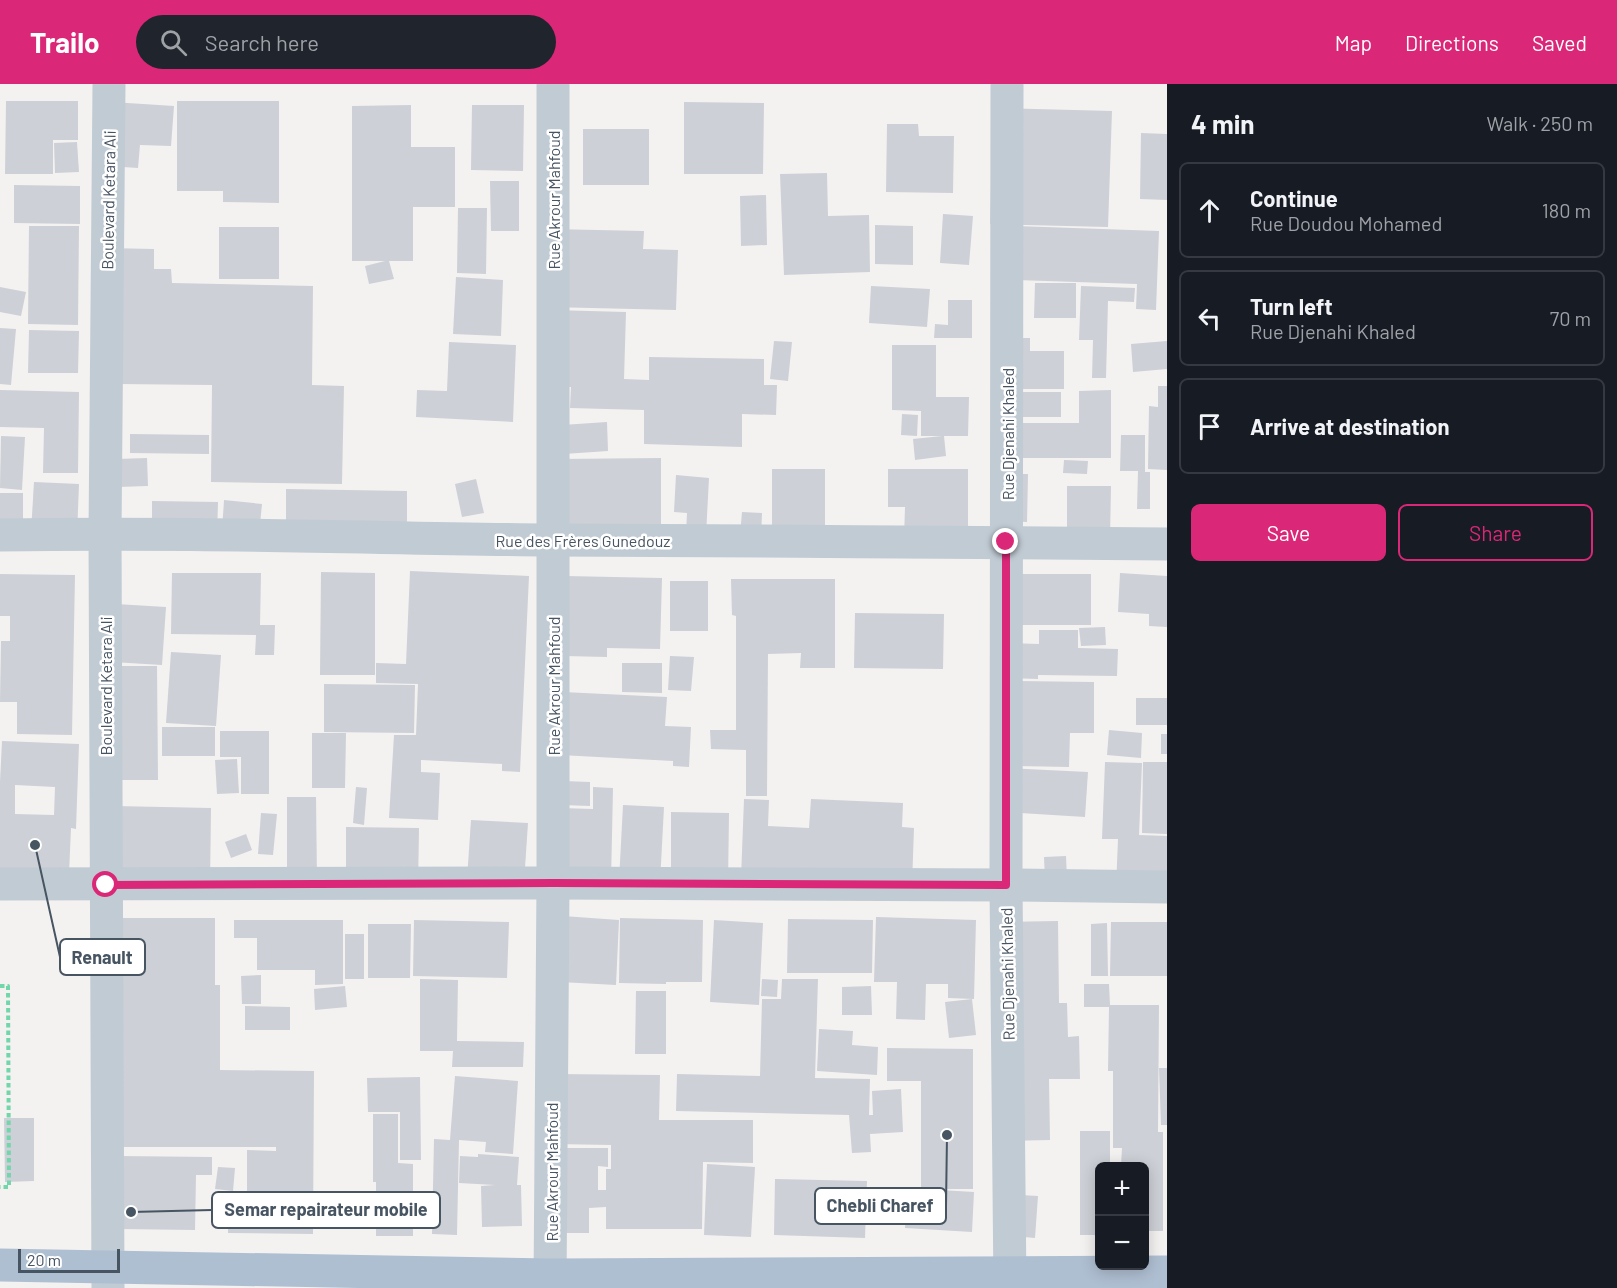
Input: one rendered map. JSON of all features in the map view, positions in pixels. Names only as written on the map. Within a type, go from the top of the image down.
[{"type":"main road","points":[[0,1264],[108,1278],[1010,1281],[1167,1272]]},
{"type":"street","name":"Boulevard Ketara Ali","points":[[108,1278],[105,534],[110,84]]},
{"type":"street","name":"Rue Akrour Mahfoud","points":[[550,1281],[554,84]]},
{"type":"street","name":"Rue Djenahi Khaled","points":[[1007,84],[1006,885],[1010,1281]]},
{"type":"street","name":"Rue des Frères Gunedouz","points":[[0,535],[105,534],[1167,544]]},
{"type":"street","points":[[0,884],[553,883],[1167,887]]},
{"type":"path","points":[[0,986],[8,986],[9,1187],[0,1187]]},
{"type":"building","points":[[6,101],[78,101],[78,140],[53,140],[53,174],[5,174]]},
{"type":"building","points":[[177,101],[279,101],[279,203],[223,202],[223,191],[177,191]]},
{"type":"building","points":[[112,102],[174,106],[171,146],[140,145],[138,168],[108,166]]},
{"type":"building","points":[[684,102],[764,103],[763,174],[684,174]]},
{"type":"building","points":[[411,105],[411,147],[455,147],[455,207],[413,207],[413,261],[389,261],[394,279],[369,284],[365,266],[385,261],[352,261],[352,106]]},
{"type":"building","points":[[472,105],[524,105],[523,171],[471,170]]},
{"type":"building","points":[[993,108],[1112,111],[1108,227],[990,224]]},
{"type":"building","points":[[887,124],[918,124],[919,136],[954,136],[953,193],[886,192]]},
{"type":"building","points":[[583,129],[649,129],[649,185],[583,185]]},
{"type":"building","points":[[1141,133],[1167,134],[1167,200],[1140,199]]},
{"type":"building","points":[[77,142],[79,172],[55,173],[54,143]]},
{"type":"building","points":[[827,173],[828,216],[869,215],[870,272],[784,275],[780,174]]},
{"type":"building","points":[[490,181],[519,181],[519,231],[491,231]]},
{"type":"building","points":[[14,185],[80,186],[80,224],[14,223]]},
{"type":"building","points":[[766,195],[767,245],[741,246],[740,196]]},
{"type":"building","points":[[458,208],[487,208],[486,274],[457,273]]},
{"type":"building","points":[[943,214],[973,216],[969,265],[940,263]]},
{"type":"building","points":[[875,225],[913,226],[913,265],[875,264]]},
{"type":"building","points":[[29,226],[79,226],[78,325],[28,324]]},
{"type":"building","points":[[1014,226],[1159,231],[1156,310],[1136,309],[1137,284],[1013,280]]},
{"type":"building","points":[[219,227],[279,227],[279,279],[219,279]]},
{"type":"building","points":[[551,229],[644,231],[643,249],[678,250],[676,310],[549,307]]},
{"type":"building","points":[[107,248],[154,249],[154,269],[171,269],[172,283],[313,286],[312,385],[344,386],[342,484],[211,482],[212,385],[118,384]]},
{"type":"building","points":[[456,277],[503,280],[501,336],[453,334]]},
{"type":"building","points":[[1035,283],[1076,283],[1076,318],[1034,318]]},
{"type":"building","points":[[871,286],[930,289],[927,327],[869,323]]},
{"type":"building","points":[[1081,286],[1135,288],[1134,302],[1108,301],[1106,378],[1092,378],[1093,340],[1079,340]]},
{"type":"building","points":[[0,287],[26,292],[21,316],[0,312]]},
{"type":"building","points":[[948,300],[972,300],[972,338],[934,338],[935,324],[948,325]]},
{"type":"building","points":[[553,310],[626,312],[624,379],[649,380],[649,357],[764,359],[764,385],[777,385],[776,415],[742,414],[742,447],[644,444],[644,410],[570,408],[571,387],[551,387]]},
{"type":"building","points":[[0,328],[16,329],[11,385],[0,384]]},
{"type":"building","points":[[29,330],[79,331],[78,373],[28,373]]},
{"type":"building","points":[[1003,338],[1030,338],[1030,351],[1064,351],[1064,389],[1004,389]]},
{"type":"building","points":[[774,341],[792,342],[788,381],[770,379]]},
{"type":"building","points":[[1167,341],[1167,369],[1133,372],[1131,344]]},
{"type":"building","points":[[449,342],[516,345],[513,422],[416,417],[417,390],[447,391]]},
{"type":"building","points":[[892,345],[936,345],[936,397],[969,397],[968,436],[944,436],[946,456],[915,460],[913,439],[942,436],[921,436],[921,411],[892,410]]},
{"type":"building","points":[[1158,386],[1167,386],[1167,470],[1148,469],[1149,406],[1158,407]]},
{"type":"building","points":[[0,390],[79,392],[78,473],[43,473],[44,428],[0,427]]},
{"type":"building","points":[[1111,390],[1111,458],[1003,458],[1003,423],[1079,423],[1079,391]]},
{"type":"building","points":[[1014,392],[1061,392],[1061,417],[1014,417]]},
{"type":"building","points":[[902,414],[918,415],[917,436],[901,435]]},
{"type":"building","points":[[607,422],[608,451],[564,454],[562,425]]},
{"type":"building","points":[[130,434],[209,435],[209,454],[130,453]]},
{"type":"building","points":[[1121,435],[1145,435],[1145,472],[1150,472],[1150,509],[1137,509],[1138,471],[1120,471]]},
{"type":"building","points":[[1,436],[25,437],[22,490],[0,488]]},
{"type":"building","points":[[147,458],[148,486],[118,487],[117,459]]},
{"type":"building","points":[[661,458],[661,537],[558,537],[557,459]]},
{"type":"building","points":[[1064,460],[1088,461],[1087,474],[1063,473]]},
{"type":"building","points":[[772,469],[825,469],[825,538],[772,538]]},
{"type":"building","points":[[888,469],[968,469],[968,538],[904,538],[905,507],[888,507]]},
{"type":"building","points":[[1010,474],[1028,474],[1027,522],[1009,521]]},
{"type":"building","points":[[676,475],[709,478],[706,535],[686,533],[687,513],[674,512]]},
{"type":"building","points":[[476,479],[484,513],[462,517],[455,484]]},
{"type":"building","points":[[34,482],[79,484],[77,535],[31,532]]},
{"type":"building","points":[[1067,486],[1111,486],[1110,538],[1067,537]]},
{"type":"building","points":[[286,489],[407,491],[407,535],[286,533]]},
{"type":"building","points":[[0,493],[23,493],[23,537],[0,538]]},
{"type":"building","points":[[224,500],[262,504],[259,534],[222,531]]},
{"type":"building","points":[[152,501],[218,502],[217,536],[152,534]]},
{"type":"building","points":[[742,512],[762,513],[761,536],[740,535]]},
{"type":"building","points":[[410,571],[529,576],[520,772],[502,771],[502,764],[421,760],[421,772],[440,773],[438,820],[389,818],[394,735],[416,735],[418,684],[376,683],[376,663],[406,664]]},
{"type":"building","points":[[321,572],[375,573],[375,675],[320,675]]},
{"type":"building","points":[[172,573],[261,573],[260,625],[275,625],[274,655],[255,655],[256,635],[171,634]]},
{"type":"building","points":[[1120,573],[1167,576],[1167,627],[1149,626],[1149,614],[1118,612]]},
{"type":"building","points":[[0,574],[75,575],[72,735],[17,734],[17,702],[0,702],[1,641],[10,641],[10,616],[0,616]]},
{"type":"building","points":[[999,574],[1091,574],[1091,625],[999,625]]},
{"type":"building","points":[[566,576],[662,578],[660,649],[607,648],[607,657],[564,656]]},
{"type":"building","points":[[731,579],[835,579],[835,668],[800,668],[801,653],[768,654],[767,796],[746,796],[746,750],[711,749],[710,730],[736,730],[736,616],[732,615]]},
{"type":"building","points":[[670,581],[708,581],[708,631],[670,631]]},
{"type":"building","points":[[116,604],[166,607],[162,665],[112,662]]},
{"type":"building","points":[[855,613],[944,614],[943,669],[854,668]]},
{"type":"building","points":[[1105,627],[1106,645],[1081,646],[1079,628]]},
{"type":"building","points":[[1039,630],[1078,630],[1078,648],[1118,649],[1117,676],[1038,675],[1038,679],[1008,678],[1010,643],[1039,644]]},
{"type":"building","points":[[171,652],[221,655],[216,726],[166,723]]},
{"type":"building","points":[[670,656],[694,657],[691,691],[668,690]]},
{"type":"building","points":[[622,663],[662,663],[662,693],[622,692]]},
{"type":"building","points":[[115,666],[157,666],[158,780],[117,780]]},
{"type":"building","points":[[1011,681],[1094,682],[1094,733],[1070,733],[1069,767],[1009,766]]},
{"type":"building","points":[[324,684],[415,685],[414,733],[324,732]]},
{"type":"building","points":[[563,692],[667,697],[665,726],[691,727],[689,767],[673,766],[673,761],[560,755]]},
{"type":"building","points":[[1136,698],[1167,698],[1167,725],[1136,725]]},
{"type":"building","points":[[162,727],[215,727],[215,756],[162,756]]},
{"type":"building","points":[[1109,730],[1142,733],[1141,758],[1107,755]]},
{"type":"building","points":[[220,731],[269,731],[269,794],[241,794],[241,757],[220,757]]},
{"type":"building","points":[[312,733],[346,733],[345,788],[312,788]]},
{"type":"building","points":[[1161,734],[1167,734],[1167,754],[1161,754]]},
{"type":"building","points":[[2,741],[79,744],[76,829],[71,828],[69,874],[0,873]],"holes":[[[15,785],[55,787],[54,815],[15,814]]]},
{"type":"building","points":[[237,759],[239,793],[217,794],[215,760]]},
{"type":"building","points":[[1105,762],[1142,763],[1139,835],[1167,836],[1167,890],[1116,888],[1118,839],[1102,839]]},
{"type":"building","points":[[1143,762],[1167,762],[1167,834],[1142,833]]},
{"type":"building","points":[[1008,768],[1088,772],[1085,817],[1005,812]]},
{"type":"building","points":[[563,781],[590,782],[590,806],[562,805]]},
{"type":"building","points":[[356,787],[367,788],[364,825],[353,823]]},
{"type":"building","points":[[593,787],[613,788],[611,881],[559,880],[560,808],[593,809]]},
{"type":"building","points":[[287,797],[316,797],[317,882],[287,881]]},
{"type":"building","points":[[744,799],[769,800],[768,826],[809,828],[811,799],[903,803],[902,827],[914,828],[912,885],[741,878]]},
{"type":"building","points":[[623,805],[664,807],[660,883],[619,881]]},
{"type":"building","points":[[114,806],[211,808],[210,887],[113,885]]},
{"type":"building","points":[[671,812],[729,813],[728,884],[671,884]]},
{"type":"building","points":[[261,813],[277,814],[273,855],[258,854]]},
{"type":"building","points":[[471,820],[528,823],[524,883],[467,879]]},
{"type":"building","points":[[346,827],[419,828],[418,888],[346,887]]},
{"type":"building","points":[[246,834],[252,850],[231,858],[225,842]]},
{"type":"building","points":[[1066,856],[1067,879],[1045,880],[1044,857]]},
{"type":"building","points":[[563,916],[619,920],[616,985],[560,982]]},
{"type":"building","points":[[876,917],[976,920],[974,999],[948,998],[948,984],[926,984],[925,1020],[896,1019],[897,982],[874,982]]},
{"type":"building","points":[[112,918],[215,918],[215,985],[220,985],[220,1070],[314,1071],[313,1234],[228,1233],[228,1195],[247,1195],[247,1150],[276,1151],[276,1147],[114,1147]]},
{"type":"building","points":[[620,918],[703,920],[702,982],[619,983]]},
{"type":"building","points":[[788,919],[873,920],[872,973],[787,973]]},
{"type":"building","points":[[234,920],[343,920],[343,984],[315,985],[315,970],[257,970],[257,938],[234,938]]},
{"type":"building","points":[[414,920],[509,922],[507,978],[413,976]]},
{"type":"building","points":[[714,920],[763,923],[759,1005],[710,1002]]},
{"type":"building","points":[[1058,921],[1059,1003],[1067,1003],[1068,1037],[1079,1036],[1080,1079],[1049,1079],[1050,1140],[1003,1141],[999,922]]},
{"type":"building","points":[[1111,922],[1167,922],[1167,976],[1110,976]]},
{"type":"building","points":[[1107,923],[1108,976],[1091,976],[1091,924]]},
{"type":"building","points":[[368,924],[411,924],[410,978],[368,978]]},
{"type":"building","points":[[345,934],[364,934],[364,979],[345,979]]},
{"type":"building","points":[[261,975],[261,1004],[242,1004],[241,976]]},
{"type":"building","points":[[420,979],[458,980],[457,1041],[524,1042],[523,1067],[452,1067],[453,1051],[420,1051]]},
{"type":"building","points":[[762,979],[778,980],[777,997],[761,996]]},
{"type":"building","points":[[782,979],[818,979],[815,1078],[870,1079],[869,1115],[873,1115],[872,1091],[901,1089],[903,1132],[870,1134],[871,1152],[852,1153],[849,1115],[676,1111],[677,1074],[760,1076],[762,999],[781,999]]},
{"type":"building","points":[[1084,984],[1109,984],[1110,1005],[1159,1005],[1158,1132],[1163,1132],[1163,1231],[1149,1231],[1149,1162],[1121,1162],[1122,1148],[1113,1148],[1113,1071],[1108,1071],[1109,1007],[1084,1007]]},
{"type":"building","points":[[345,986],[347,1007],[315,1010],[314,989]]},
{"type":"building","points":[[871,986],[872,1015],[842,1015],[842,987]]},
{"type":"building","points":[[636,991],[666,991],[666,1054],[635,1054]]},
{"type":"building","points":[[972,999],[976,1035],[949,1038],[945,1002]]},
{"type":"building","points":[[245,1006],[290,1007],[290,1030],[245,1030]]},
{"type":"building","points":[[819,1029],[853,1031],[852,1045],[878,1047],[877,1075],[817,1071]]},
{"type":"building","points":[[887,1048],[973,1049],[973,1189],[923,1189],[974,1192],[972,1232],[905,1228],[908,1188],[921,1189],[921,1081],[887,1081]]},
{"type":"building","points":[[1159,1068],[1167,1068],[1167,1125],[1161,1125]]},
{"type":"building","points":[[554,1074],[660,1075],[659,1120],[753,1120],[753,1163],[703,1162],[702,1229],[606,1229],[606,1207],[589,1208],[589,1233],[555,1233],[554,1148],[608,1148],[608,1167],[598,1166],[598,1190],[606,1190],[606,1169],[611,1169],[611,1145],[554,1144]]},
{"type":"building","points":[[455,1076],[518,1081],[513,1154],[485,1152],[486,1142],[459,1140],[457,1235],[432,1234],[434,1139],[450,1140]]},
{"type":"building","points":[[420,1077],[421,1160],[400,1160],[400,1112],[368,1112],[367,1078]]},
{"type":"building","points":[[373,1114],[398,1114],[398,1163],[413,1164],[413,1236],[376,1236]]},
{"type":"building","points":[[4,1118],[34,1118],[34,1181],[5,1182]]},
{"type":"building","points":[[1080,1131],[1110,1131],[1110,1162],[1095,1162],[1095,1235],[1080,1235]]},
{"type":"building","points":[[478,1154],[519,1157],[517,1185],[521,1185],[522,1226],[482,1227],[481,1186],[495,1185],[459,1183],[460,1156],[478,1157]]},
{"type":"building","points":[[118,1156],[212,1157],[212,1175],[196,1175],[195,1230],[118,1229]]},
{"type":"building","points":[[707,1164],[755,1167],[751,1237],[704,1235]]},
{"type":"building","points":[[218,1167],[235,1168],[233,1191],[215,1189]]},
{"type":"building","points":[[775,1179],[867,1181],[865,1238],[774,1235]]},
{"type":"building","points":[[1004,1194],[1038,1196],[1035,1238],[1002,1235]]},
{"type":"place","name":"Renault","points":[[35,845]]},
{"type":"place","name":"Chebli Charef","points":[[947,1135]]},
{"type":"place","name":"Semar repairateur mobile","points":[[131,1212]]},
{"type":"route","points":[[106,885],[553,883],[1006,885],[1006,542]]}]
